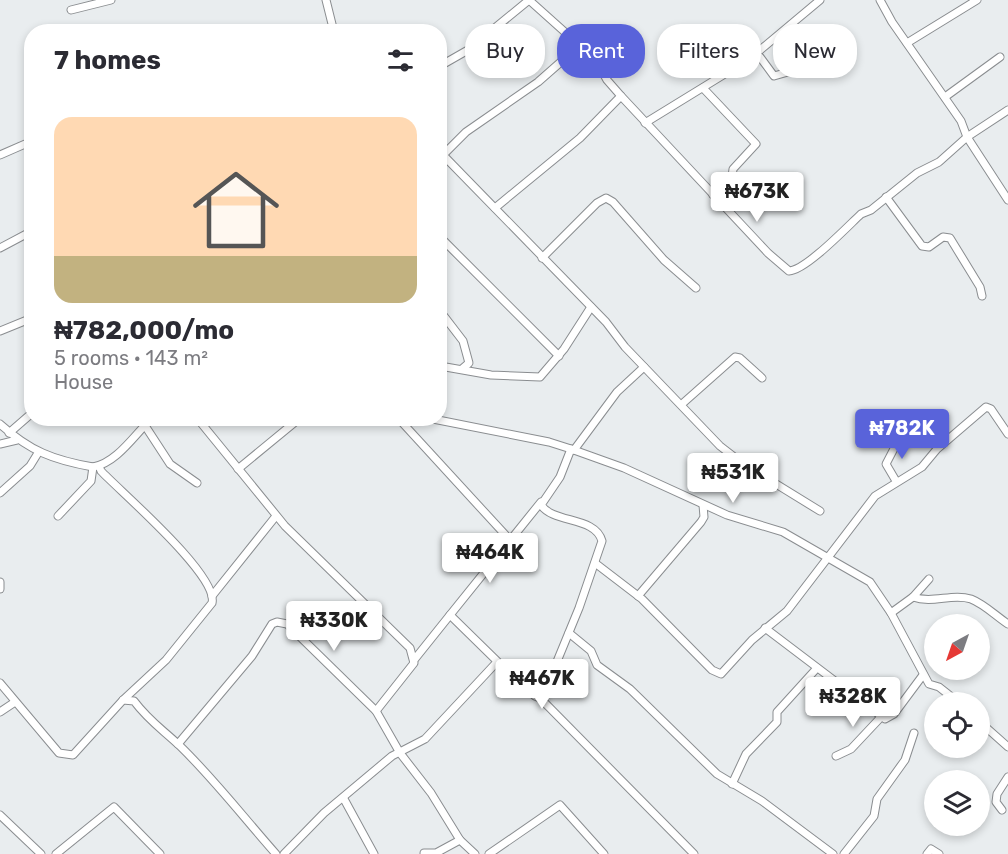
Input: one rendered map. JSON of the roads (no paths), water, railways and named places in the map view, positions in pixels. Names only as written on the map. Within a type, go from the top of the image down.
[{"type":"street","points":[[71,10],[111,0]]},
{"type":"street","points":[[326,0],[332,24]]},
{"type":"street","points":[[447,62],[468,50],[529,0],[557,26]]},
{"type":"street","points":[[761,49],[820,0]]},
{"type":"street","points":[[880,0],[891,22],[961,121],[967,137],[1008,200]]},
{"type":"street","points":[[907,43],[977,0]]},
{"type":"street","points":[[645,123],[754,56],[762,60],[773,75]]},
{"type":"street","points":[[945,97],[1000,57]]},
{"type":"street","points":[[447,151],[466,132],[538,82],[557,65]]},
{"type":"street","points":[[606,78],[768,253],[789,271],[797,270],[809,263],[842,229],[917,173],[939,162],[967,137],[1008,110]]},
{"type":"street","points":[[703,88],[756,144],[734,169],[732,177],[713,195]]},
{"type":"street","points":[[495,208],[580,138],[621,96]]},
{"type":"street","points":[[0,155],[24,144]]},
{"type":"street","points":[[447,163],[495,208],[591,307],[644,367],[720,446],[742,463],[820,511]]},
{"type":"street","points":[[886,197],[922,246],[929,247],[943,237],[950,238],[980,287],[982,296]]},
{"type":"street","points":[[542,258],[597,203],[606,198],[613,202],[664,260],[696,288]]},
{"type":"street","points":[[0,248],[24,235]]},
{"type":"street","points":[[447,244],[559,356]]},
{"type":"street","points":[[447,367],[491,375],[540,377],[559,356],[591,307]]},
{"type":"street","points":[[0,331],[24,321]]},
{"type":"street","points":[[447,321],[466,347],[469,363],[462,369]]},
{"type":"street","points":[[682,404],[735,357],[740,358],[762,378]]},
{"type":"street","points":[[376,711],[560,477],[572,449],[617,392],[644,367]]},
{"type":"street","points":[[595,563],[638,596],[717,674],[722,673],[765,628],[787,611],[872,500],[896,481],[922,467],[938,449],[986,407],[991,409],[1008,434]]},
{"type":"street","points":[[9,433],[24,420]]},
{"type":"street","points":[[447,423],[549,442],[572,449],[624,468],[703,505],[783,532],[870,582],[891,613],[922,675],[929,684],[945,692]]},
{"type":"street","points":[[0,424],[17,440],[38,453],[96,466],[194,566],[212,596],[212,603],[200,620],[166,660],[123,700],[75,754],[68,756],[59,753],[0,683]]},
{"type":"street","points":[[58,516],[91,481],[96,466],[118,452],[140,426]]},
{"type":"street","points":[[146,426],[170,464],[197,483]]},
{"type":"street","points":[[203,426],[276,516],[329,571],[397,634],[410,648],[414,660]]},
{"type":"street","points":[[237,469],[290,426]]},
{"type":"street","points":[[405,426],[510,540]]},
{"type":"street","points":[[896,481],[886,464],[899,439],[908,432]]},
{"type":"street","points":[[0,444],[17,440]]},
{"type":"street","points":[[0,493],[30,466],[38,453]]},
{"type":"street","points":[[540,698],[552,677],[602,544],[600,535],[594,530],[548,512],[541,502]]},
{"type":"street","points":[[638,596],[701,522],[704,517],[703,505]]},
{"type":"street","points":[[212,596],[276,516]]},
{"type":"street","points":[[891,613],[913,597],[929,579]]},
{"type":"street","points":[[0,582],[0,589]]},
{"type":"street","points":[[913,597],[924,601],[959,597],[971,599],[1008,623]]},
{"type":"street","points":[[450,615],[530,692],[540,698],[694,854]]},
{"type":"street","points":[[178,744],[252,657],[274,622],[292,628],[376,711],[400,753],[431,793],[460,840],[475,854]]},
{"type":"street","points":[[765,628],[885,719],[894,714],[922,675]]},
{"type":"street","points":[[569,633],[591,651],[597,665],[630,689],[717,774],[762,801],[833,854]]},
{"type":"street","points":[[284,854],[324,813],[344,799],[392,756],[425,739],[496,663],[499,663]]},
{"type":"street","points":[[732,784],[746,754],[777,722],[777,712],[817,668]]},
{"type":"street","points":[[134,701],[139,685]]},
{"type":"street","points":[[123,700],[134,701],[156,727],[178,744],[235,804],[276,854]]},
{"type":"street","points":[[0,712],[15,702]]},
{"type":"street","points":[[836,756],[851,749],[882,717]]},
{"type":"street","points":[[990,731],[1008,747]]},
{"type":"street","points":[[844,854],[874,816],[877,799],[905,760],[914,733]]},
{"type":"street","points":[[1002,810],[996,802],[997,794],[1008,777]]},
{"type":"street","points":[[344,799],[374,854]]},
{"type":"street","points":[[489,854],[560,804],[604,854]]},
{"type":"street","points":[[56,854],[114,807],[160,854]]},
{"type":"street","points":[[0,815],[41,854]]},
{"type":"street","points":[[424,853],[436,853],[460,840]]},
{"type":"street","points":[[927,854],[931,849],[939,854]]}]
